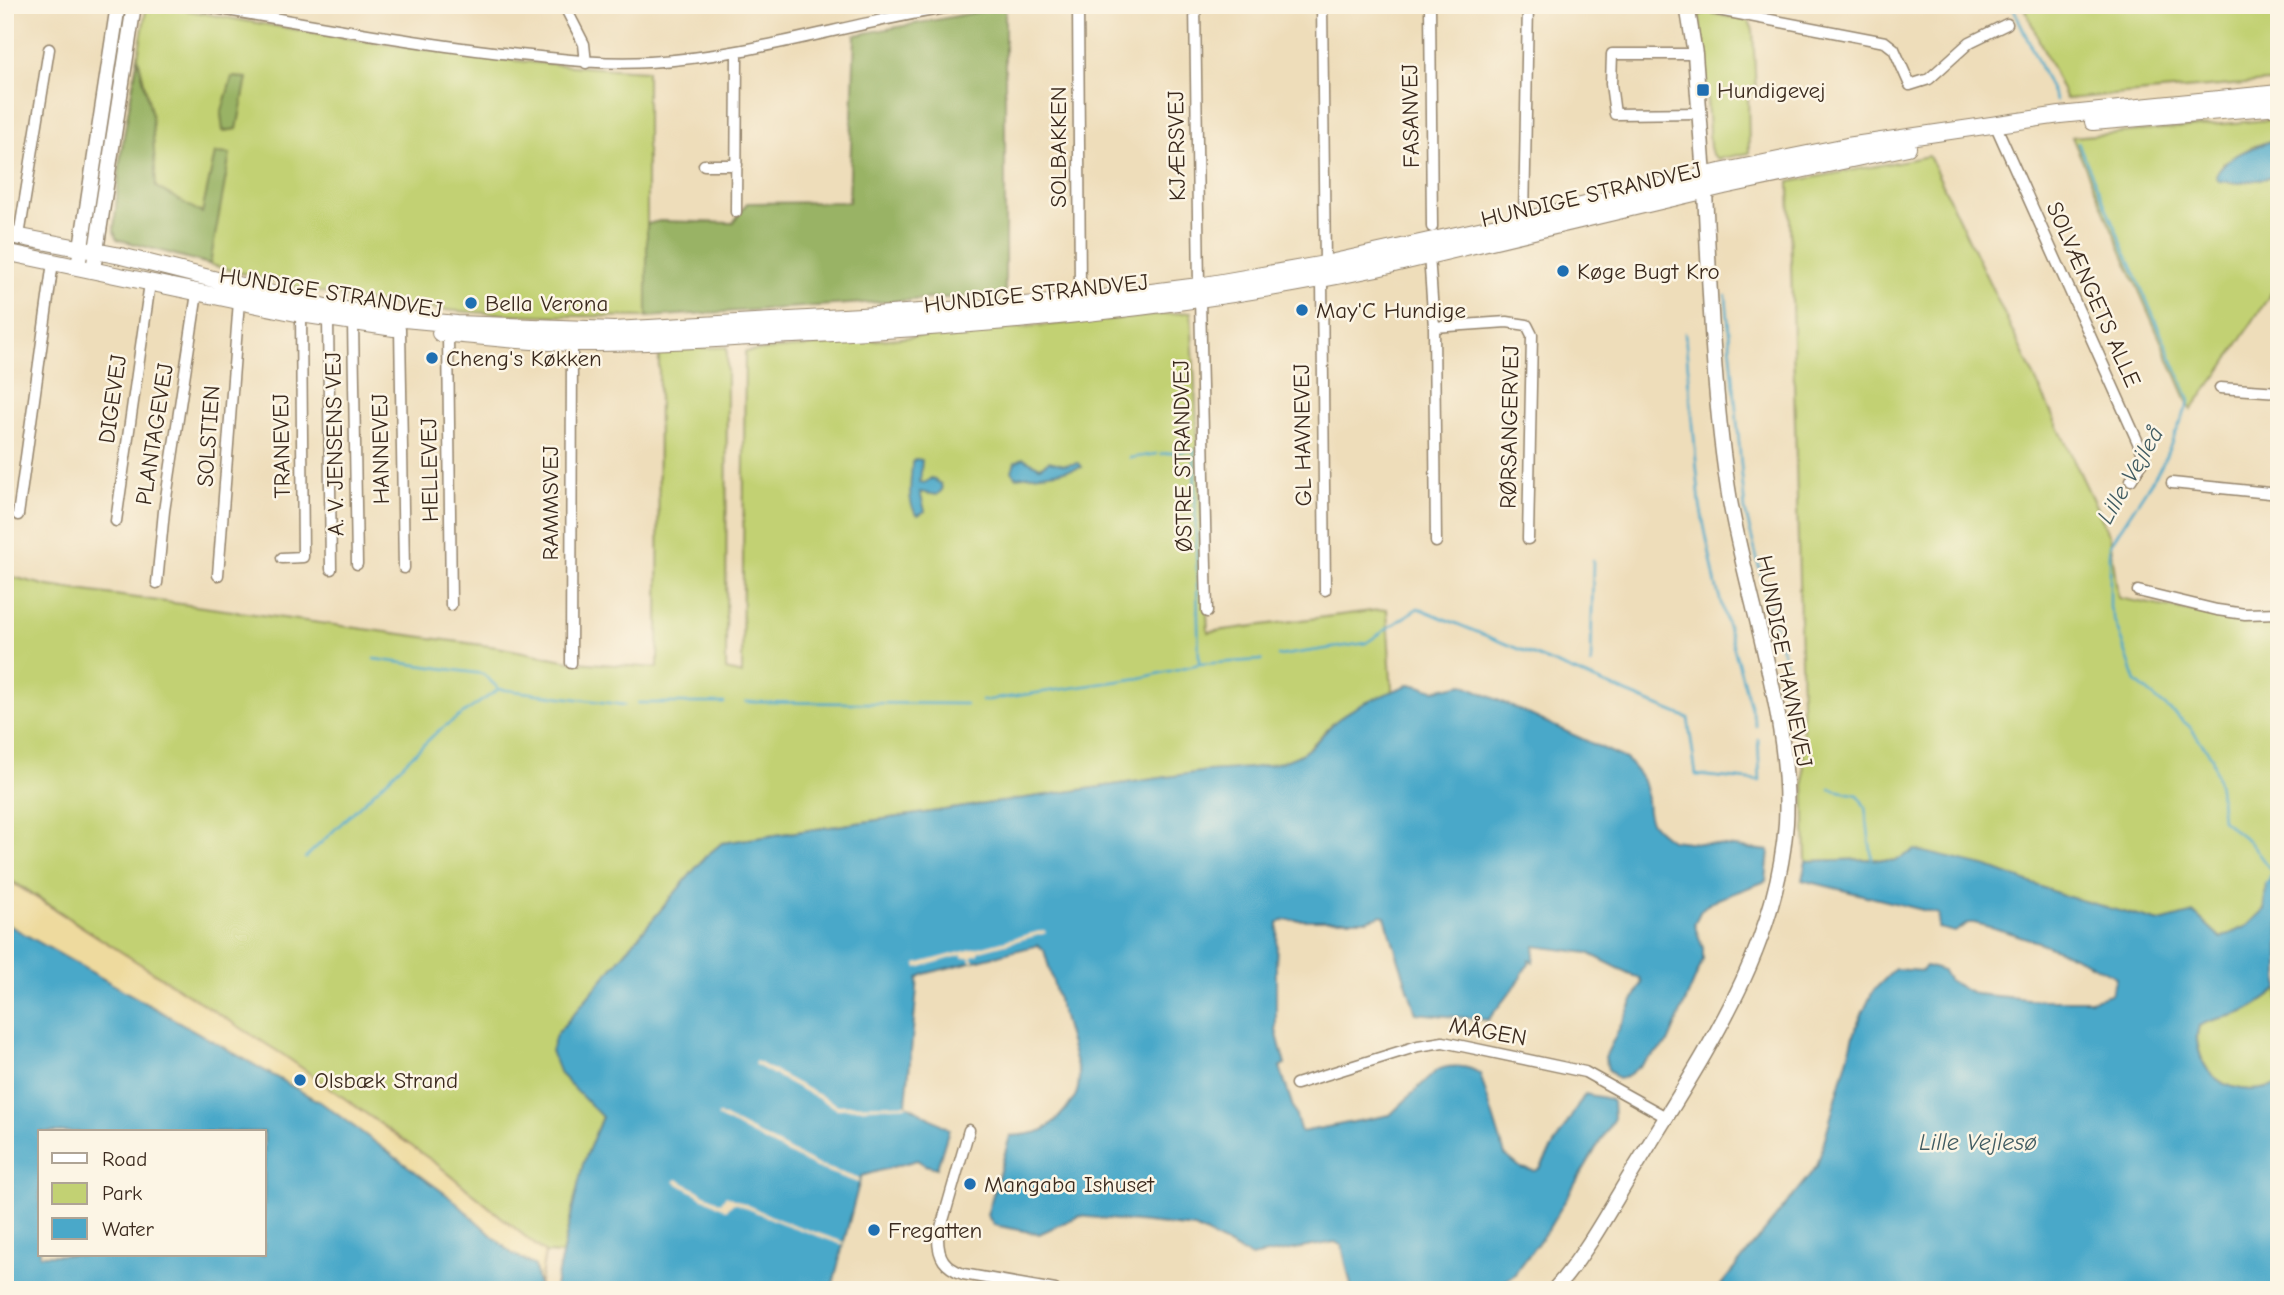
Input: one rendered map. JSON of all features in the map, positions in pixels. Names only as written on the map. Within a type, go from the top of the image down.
[{"type":"main road","points":[[2061,120],[2279,93]]},
{"type":"main road","points":[[2061,120],[2279,106]]},
{"type":"main road","name":"HUNDIGE STRANDVEJ","points":[[5,252],[328,319],[449,334],[572,343],[862,332],[973,324],[1429,256],[1847,146],[2061,120]]},
{"type":"main road","name":"HUNDIGE STRANDVEJ","points":[[1324,272],[1524,220],[1704,184]]},
{"type":"main road","name":"HUNDIGE STRANDVEJ","points":[[12,235],[89,250],[335,309],[457,324],[603,330],[1199,292]]},
{"type":"street","points":[[89,250],[118,5]]},
{"type":"street","points":[[86,268],[134,5]]},
{"type":"street","points":[[198,5],[410,41],[586,62],[649,62],[737,52],[914,12],[966,5]]},
{"type":"street","points":[[564,5],[584,44],[586,62]]},
{"type":"street","name":"SOLBAKKEN","points":[[1078,5],[1080,288]]},
{"type":"street","name":"KJÆRSVEJ","points":[[1195,5],[1199,292]]},
{"type":"street","name":"GL HAVNEVEJ","points":[[1322,5],[1325,590]]},
{"type":"street","name":"FASANVEJ","points":[[1430,5],[1432,227]]},
{"type":"street","points":[[1524,220],[1528,5]]},
{"type":"street","points":[[1704,184],[1695,54],[1688,7],[1709,8],[1885,42],[1894,49],[1910,85],[1929,79],[1970,42],[2007,23]]},
{"type":"street","points":[[12,235],[50,49]]},
{"type":"street","points":[[736,212],[737,52]]},
{"type":"street","points":[[1695,54],[1612,54],[1611,84],[1615,114],[1700,113]]},
{"type":"street","name":"SOLVÆNGETS ALLE","points":[[1997,128],[2145,458],[2131,481]]},
{"type":"street","points":[[704,165],[737,165]]},
{"type":"street","name":"HUNDIGE HAVNEVEJ","points":[[1554,1290],[1578,1259],[1666,1117],[1743,984],[1767,923],[1777,885],[1786,821],[1786,786],[1777,710],[1728,486],[1709,296],[1704,184]]},
{"type":"street","points":[[1429,256],[1434,327],[1436,542]]},
{"type":"street","points":[[18,515],[53,262]]},
{"type":"street","name":"DIGEVEJ","points":[[116,521],[150,283]]},
{"type":"street","name":"ØSTRE STRANDVEJ","points":[[1199,292],[1207,612]]},
{"type":"street","name":"PLANTAGEVEJ","points":[[157,583],[164,511],[197,293]]},
{"type":"street","name":"SOLSTIEN","points":[[218,575],[239,301]]},
{"type":"street","name":"TRANEVEJ","points":[[282,558],[303,556],[301,314]]},
{"type":"street","points":[[328,319],[331,569]]},
{"type":"street","name":"RØRSANGERVEJ","points":[[1434,327],[1507,322],[1527,325],[1532,335],[1528,539]]},
{"type":"street","name":"A. V. JENSENS VEJ","points":[[353,323],[356,564]]},
{"type":"street","name":"HANNEVEJ","points":[[400,329],[404,568]]},
{"type":"street","name":"HELLEVEJ","points":[[449,334],[451,605]]},
{"type":"street","name":"RAMMSVEJ","points":[[571,663],[572,343]]},
{"type":"street","points":[[2220,388],[2279,392]]},
{"type":"street","points":[[2172,483],[2279,494]]},
{"type":"street","points":[[315,522],[329,520]]},
{"type":"street","points":[[2138,591],[2217,610],[2245,614],[2279,613]]},
{"type":"street","name":"MÅGEN","points":[[1296,1084],[1418,1046],[1443,1042],[1585,1072],[1666,1117]]},
{"type":"street","points":[[969,1130],[939,1238],[938,1250],[942,1261],[963,1274],[1055,1290]]},
{"type":"street","points":[[1162,1290],[1185,1290]]},
{"type":"green space","points":[[147,5],[402,47],[524,62],[647,71],[647,317],[495,313],[382,303],[287,284],[117,239],[114,231],[121,153]]},
{"type":"green space","points":[[2023,5],[2279,5],[2279,81],[2066,99]]},
{"type":"green space","points":[[1005,7],[1005,294],[647,317],[647,224],[660,221],[733,223],[747,203],[849,202],[855,35]]},
{"type":"green space","points":[[1705,12],[1749,21],[1753,30],[1756,93],[1748,92],[1749,153],[1718,159],[1712,154],[1699,16]]},
{"type":"green space","points":[[138,57],[152,116],[156,187],[202,213],[215,153],[230,154],[210,264],[117,239],[114,231],[121,153]]},
{"type":"green space","points":[[232,77],[247,78],[237,129],[223,131],[221,114]]},
{"type":"green space","points":[[2279,119],[2279,138],[2252,147],[2223,163],[2226,181],[2229,183],[2279,176],[2279,281],[2219,373],[2191,410],[2072,137]]},
{"type":"green space","points":[[1929,156],[2110,536],[2118,598],[2246,622],[2279,620],[2279,877],[2266,884],[2264,909],[2247,926],[2221,938],[2194,913],[2160,922],[2065,896],[1988,867],[1872,859],[1806,861],[1789,182]]},
{"type":"green space","points":[[1191,312],[1208,632],[1387,609],[1393,692],[1346,714],[1301,754],[1279,764],[1207,771],[722,843],[705,857],[556,1035],[560,1074],[602,1116],[583,1164],[562,1254],[545,1253],[438,1165],[26,889],[5,878],[5,575],[48,586],[497,647],[575,662],[658,668],[659,350],[727,347],[726,670],[742,674],[745,352]]},
{"type":"green space","points":[[2279,989],[2279,1084],[2255,1090],[2221,1082],[2205,1065],[2200,1053],[2197,1040],[2199,1026],[2246,1011]]},
{"type":"sand","name":"Olsbæk Strand","points":[[5,878],[285,1056],[438,1165],[545,1253],[539,1288],[535,1266],[511,1253],[451,1198],[323,1104],[5,923]]},
{"type":"water","points":[[2279,138],[2279,176],[2239,183],[2219,181],[2216,176],[2219,169],[2233,157]]},
{"type":"water","points":[[1023,458],[1040,467],[1049,461],[1065,465],[1079,463],[1082,467],[1016,477],[1012,471],[1015,462]]},
{"type":"water","points":[[916,459],[922,460],[920,482],[925,483],[931,478],[941,484],[942,490],[937,495],[920,492],[925,511],[918,515],[912,504],[910,490],[912,462]]},
{"type":"water","points":[[1410,684],[1435,690],[1463,684],[1626,759],[1643,781],[1648,813],[1653,825],[1671,840],[1769,851],[1766,881],[1710,902],[1701,910],[1694,924],[1703,948],[1703,960],[1668,1043],[1626,1077],[1618,1079],[1608,1069],[1605,1057],[1642,983],[1640,979],[1588,953],[1535,946],[1533,962],[1529,959],[1522,977],[1488,1020],[1416,1013],[1385,917],[1382,915],[1367,920],[1285,920],[1278,923],[1276,1030],[1285,1065],[1280,1067],[1301,1132],[1390,1115],[1436,1071],[1446,1067],[1464,1067],[1480,1074],[1505,1155],[1521,1168],[1535,1171],[1540,1168],[1585,1094],[1613,1102],[1614,1118],[1549,1228],[1514,1275],[1489,1290],[1352,1290],[1342,1246],[1335,1242],[1251,1257],[1195,1228],[1079,1216],[1039,1234],[994,1225],[987,1215],[1010,1136],[1036,1133],[1048,1127],[1070,1104],[1079,1084],[1079,1074],[1044,950],[1038,945],[924,974],[918,978],[906,1104],[949,1129],[937,1168],[917,1160],[861,1176],[833,1284],[835,1290],[554,1290],[583,1164],[602,1117],[560,1074],[551,1051],[556,1035],[705,857],[722,843],[1207,771],[1275,764],[1304,752],[1349,712]]},
{"type":"water","name":"Lille Vejlesø","points":[[1915,850],[1988,867],[2065,896],[2160,922],[2194,913],[2221,938],[2247,926],[2264,910],[2266,884],[2279,877],[2279,989],[2246,1011],[2199,1026],[2197,1043],[2205,1066],[2221,1082],[2232,1087],[2255,1090],[2279,1084],[2279,1290],[1717,1290],[1817,1166],[1857,1025],[1873,991],[1895,969],[1922,971],[1926,966],[1943,971],[1949,981],[1975,994],[2039,1000],[2090,1000],[2111,994],[2116,977],[2047,945],[1974,923],[1968,923],[1955,932],[1938,928],[1939,914],[1802,880],[1806,861],[1895,861]]},
{"type":"water","points":[[5,923],[323,1104],[451,1198],[511,1253],[535,1266],[539,1290],[5,1290]]},
{"type":"pier","points":[[1044,930],[1046,933],[979,951],[979,954],[972,956],[974,962],[971,962],[970,957],[963,958],[962,955],[917,968],[916,964]]},
{"type":"pier","points":[[756,1061],[838,1105],[910,1106],[837,1109],[754,1064]]},
{"type":"pier","points":[[719,1114],[816,1164],[860,1179],[858,1183],[814,1167],[717,1117]]},
{"type":"pier","points":[[677,1179],[721,1203],[726,1195],[780,1220],[844,1242],[843,1245],[734,1203],[726,1210],[674,1182]]},
{"type":"waterway","name":"Lille Vejleå","points":[[2012,5],[2056,101]]},
{"type":"waterway","name":"Lille Vejleå","points":[[2078,143],[2190,400],[2162,465],[2110,545],[2110,608],[2136,682],[2189,726],[2212,757],[2222,820],[2249,841],[2272,872],[2267,886]]},
{"type":"waterway","points":[[1726,296],[1745,510],[1785,662]]},
{"type":"waterway","points":[[1685,333],[1700,505],[1716,585],[1756,726]]},
{"type":"waterway","points":[[1161,454],[1194,450],[1199,664]]},
{"type":"waterway","points":[[1130,458],[1157,454]]},
{"type":"waterway","points":[[1591,664],[1593,560]]},
{"type":"waterway","points":[[1278,656],[1366,643],[1418,608],[1688,718],[1696,775],[1760,781],[1758,739]]},
{"type":"waterway","points":[[374,659],[483,674],[499,689]]},
{"type":"waterway","points":[[982,701],[1140,678],[1199,664],[1262,660]]},
{"type":"waterway","points":[[305,858],[438,731],[499,689],[625,705]]},
{"type":"waterway","points":[[746,702],[966,704]]},
{"type":"waterway","points":[[638,703],[724,703]]},
{"type":"waterway","points":[[1830,789],[1858,795],[1865,807],[1872,859]]},
{"type":"place","name":"Hundigevej","points":[[1703,90]]},
{"type":"place","name":"Køge Bugt Kro","points":[[1563,271]]},
{"type":"place","name":"Bella Verona","points":[[471,303]]},
{"type":"place","name":"May'C Hundige","points":[[1302,310]]},
{"type":"place","name":"Cheng's Køkken","points":[[432,358]]},
{"type":"place","name":"Olsbæk Strand","points":[[300,1080]]},
{"type":"place","name":"Mangaba Ishuset","points":[[970,1184]]},
{"type":"place","name":"Fregatten","points":[[874,1230]]}]
